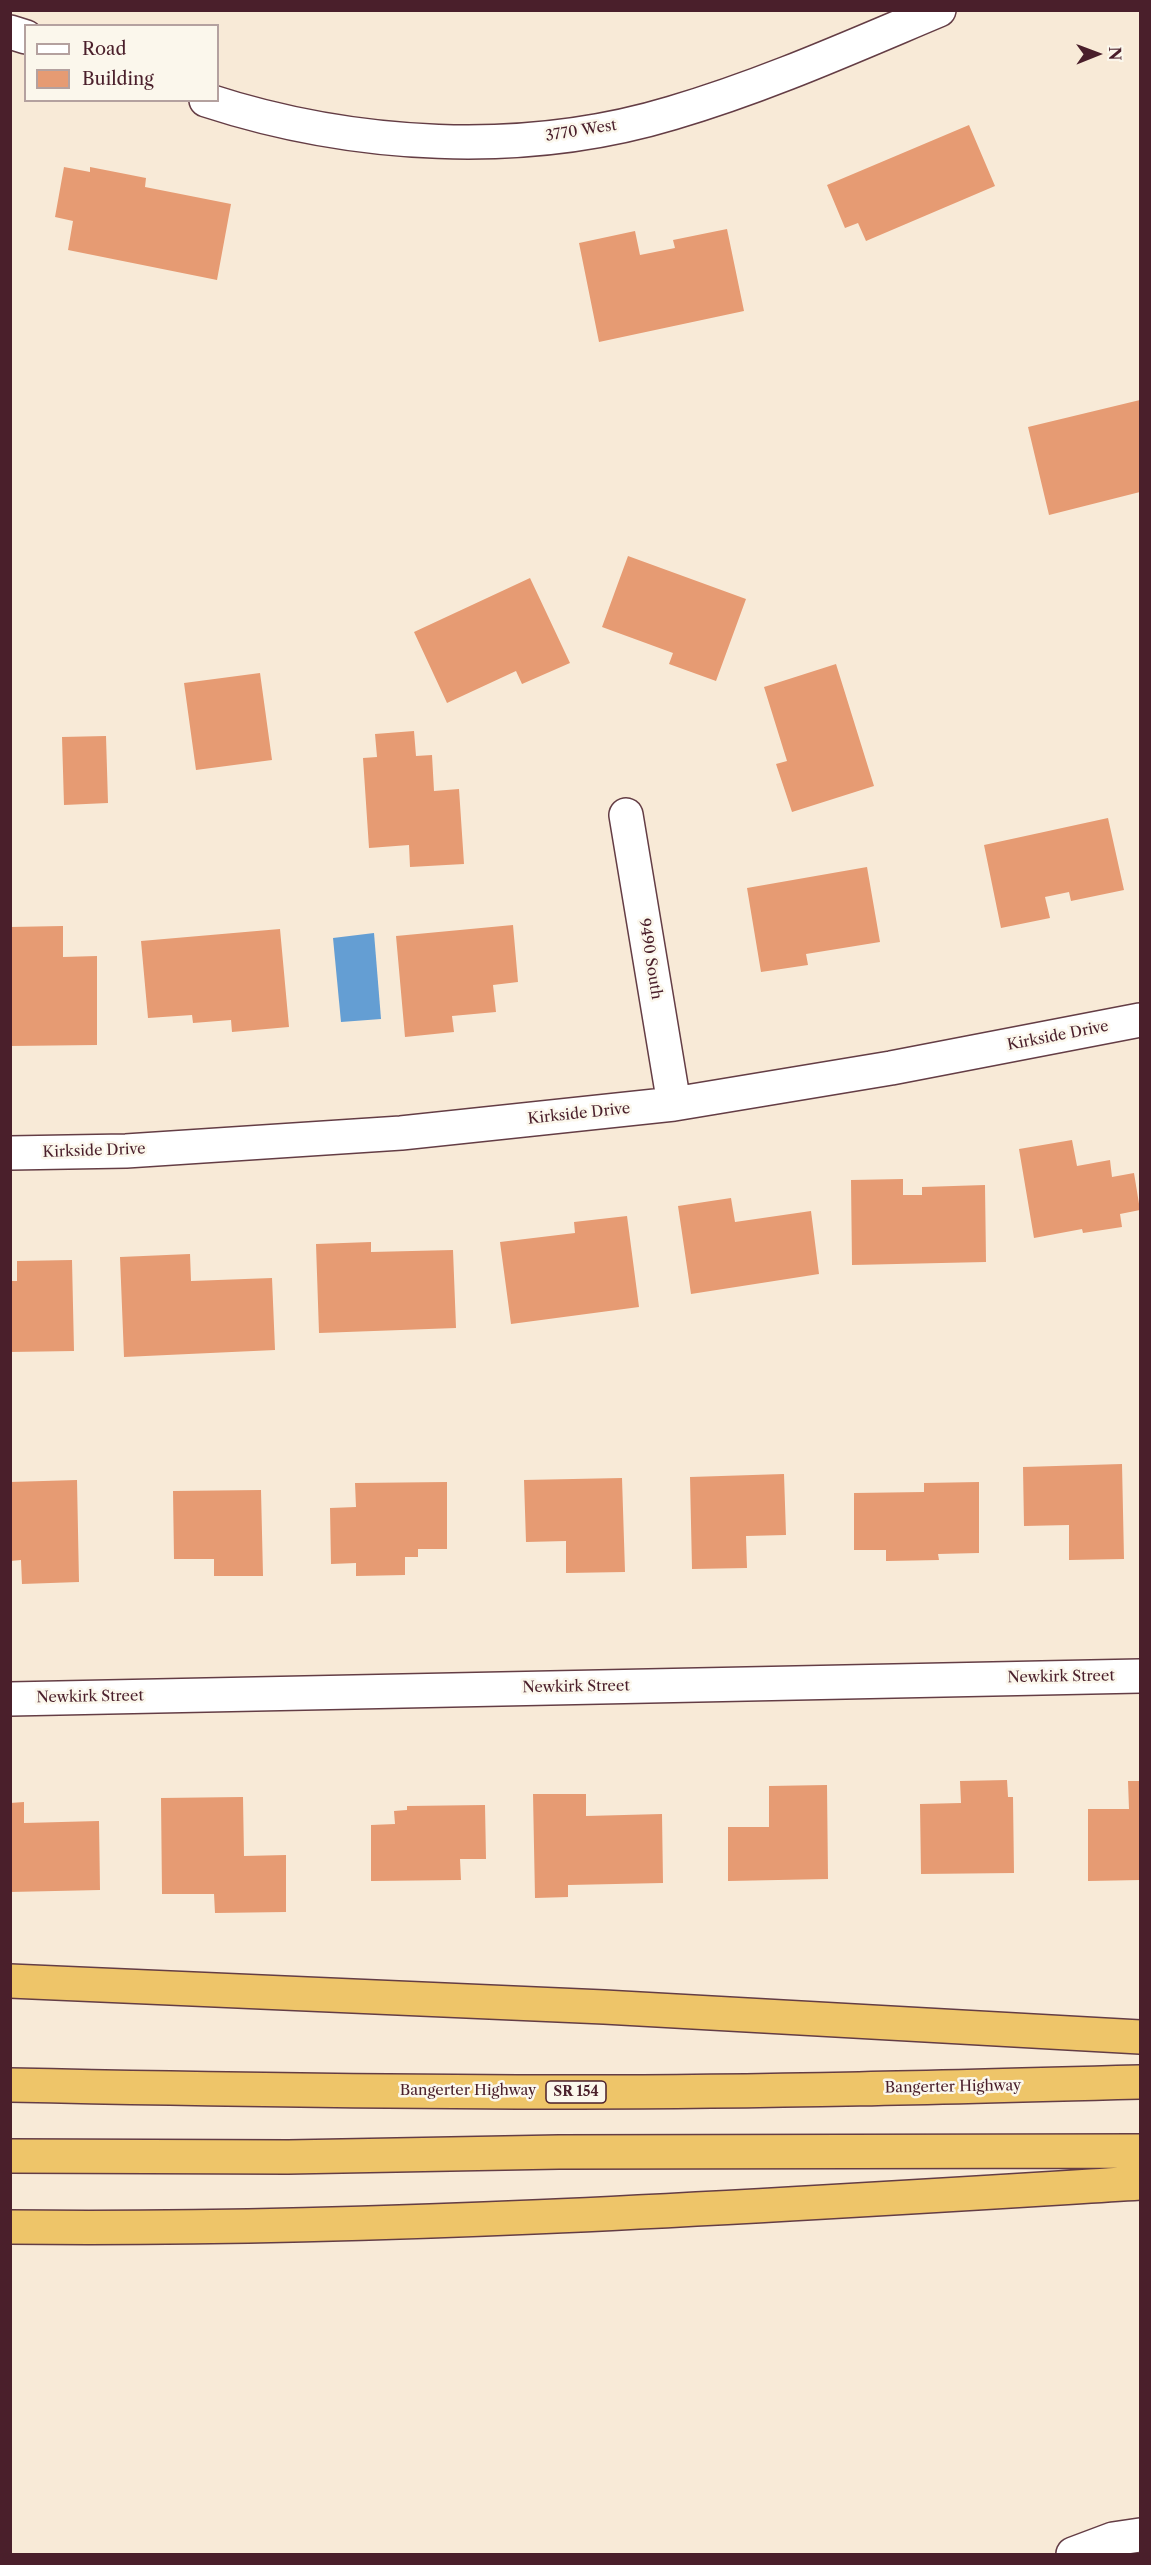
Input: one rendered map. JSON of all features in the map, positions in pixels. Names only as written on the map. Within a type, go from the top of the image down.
[{"type":"highway","points":[[10,1981],[604,2007],[1140,2037]]},
{"type":"highway","name":"Bangerter Highway","points":[[10,2085],[327,2091],[591,2092],[833,2090],[1140,2082]]},
{"type":"highway","points":[[10,2156],[288,2157],[559,2152],[1140,2151]]},
{"type":"highway","points":[[10,2227],[309,2226],[530,2219],[1140,2183]]},
{"type":"street","name":"3770 West","points":[[212,102],[312,128],[400,139],[490,142],[582,133],[670,114],[755,86],[939,10]]},
{"type":"street","name":"9490 South","points":[[626,815],[674,1104]]},
{"type":"street","name":"Kirkside Drive","points":[[10,1154],[126,1151],[401,1133],[674,1104],[891,1068],[1140,1020]]},
{"type":"street","name":"Newkirk Street","points":[[10,1699],[1140,1676]]},
{"type":"street","points":[[1073,2554],[1113,2540],[1140,2535]]},
{"type":"water","points":[[374,933],[381,1019],[341,1022],[333,938]]},
{"type":"building","points":[[969,125],[995,186],[866,241],[858,223],[845,228],[827,185]]},
{"type":"building","points":[[64,167],[90,172],[90,167],[146,178],[145,187],[231,204],[217,280],[68,250],[73,221],[55,217]]},
{"type":"building","points":[[727,229],[744,311],[599,342],[579,243],[635,231],[640,255],[675,248],[673,240]]},
{"type":"building","points":[[1140,400],[1140,492],[1049,515],[1028,427]]},
{"type":"building","points":[[628,556],[746,599],[716,681],[669,664],[673,653],[602,627]]},
{"type":"building","points":[[530,578],[570,663],[522,684],[516,671],[447,703],[414,632]]},
{"type":"building","points":[[836,664],[874,786],[792,812],[776,764],[787,761],[764,687]]},
{"type":"building","points":[[260,673],[272,760],[196,770],[184,683]]},
{"type":"building","points":[[414,731],[416,756],[432,755],[434,791],[459,789],[464,864],[410,867],[409,845],[369,848],[363,758],[377,757],[375,734]]},
{"type":"building","points":[[106,736],[108,803],[64,805],[62,737]]},
{"type":"building","points":[[1108,818],[1124,890],[1071,901],[1069,892],[1045,897],[1050,918],[1001,928],[984,845]]},
{"type":"building","points":[[867,867],[880,942],[806,954],[808,965],[761,972],[747,888]]},
{"type":"building","points":[[513,925],[518,982],[493,985],[496,1012],[452,1016],[454,1032],[405,1037],[396,936]]},
{"type":"building","points":[[63,926],[63,957],[97,956],[97,1045],[10,1046],[10,927]]},
{"type":"building","points":[[280,929],[289,1027],[232,1032],[231,1020],[193,1023],[192,1015],[148,1018],[141,941]]},
{"type":"building","points":[[1072,1140],[1077,1166],[1110,1160],[1112,1177],[1134,1173],[1140,1210],[1120,1214],[1122,1227],[1083,1233],[1082,1229],[1034,1238],[1019,1149]]},
{"type":"building","points":[[903,1179],[903,1195],[922,1195],[922,1187],[985,1185],[986,1262],[852,1265],[851,1180]]},
{"type":"building","points":[[731,1198],[735,1222],[811,1211],[819,1274],[691,1294],[678,1206]]},
{"type":"building","points":[[627,1216],[639,1307],[511,1324],[500,1242],[575,1233],[574,1222]]},
{"type":"building","points":[[371,1242],[371,1252],[453,1250],[456,1328],[319,1333],[316,1244]]},
{"type":"building","points":[[190,1254],[191,1281],[272,1278],[275,1350],[124,1357],[120,1257]]},
{"type":"building","points":[[72,1260],[74,1351],[10,1352],[10,1281],[17,1281],[17,1261]]},
{"type":"building","points":[[1122,1464],[1124,1559],[1069,1560],[1069,1525],[1024,1526],[1023,1467]]},
{"type":"building","points":[[784,1474],[786,1535],[746,1536],[747,1568],[692,1569],[690,1477]]},
{"type":"building","points":[[622,1478],[625,1572],[566,1573],[566,1541],[526,1542],[524,1480]]},
{"type":"building","points":[[77,1480],[79,1582],[22,1584],[21,1560],[10,1561],[10,1482]]},
{"type":"building","points":[[447,1482],[447,1549],[418,1549],[418,1557],[405,1557],[405,1575],[356,1576],[356,1563],[331,1564],[330,1508],[356,1507],[355,1483]]},
{"type":"building","points":[[979,1482],[979,1553],[938,1554],[939,1560],[886,1561],[886,1550],[854,1550],[854,1493],[924,1492],[924,1483]]},
{"type":"building","points":[[261,1490],[263,1576],[214,1576],[214,1559],[174,1559],[173,1491]]},
{"type":"building","points":[[1007,1780],[1008,1797],[1013,1797],[1014,1873],[921,1874],[920,1804],[961,1803],[960,1781]]},
{"type":"building","points":[[1128,1781],[1140,1781],[1140,1880],[1088,1881],[1088,1809],[1129,1809]]},
{"type":"building","points":[[827,1785],[828,1879],[728,1881],[728,1827],[769,1827],[769,1786]]},
{"type":"building","points":[[533,1794],[586,1794],[586,1816],[662,1814],[663,1883],[568,1885],[568,1897],[535,1898]]},
{"type":"building","points":[[243,1797],[244,1856],[286,1855],[286,1912],[215,1913],[214,1894],[162,1894],[161,1798]]},
{"type":"building","points":[[24,1802],[24,1823],[99,1821],[100,1890],[10,1892],[10,1803]]},
{"type":"building","points":[[485,1805],[486,1859],[460,1859],[461,1880],[371,1881],[371,1825],[395,1824],[394,1811],[407,1810],[407,1806]]}]
